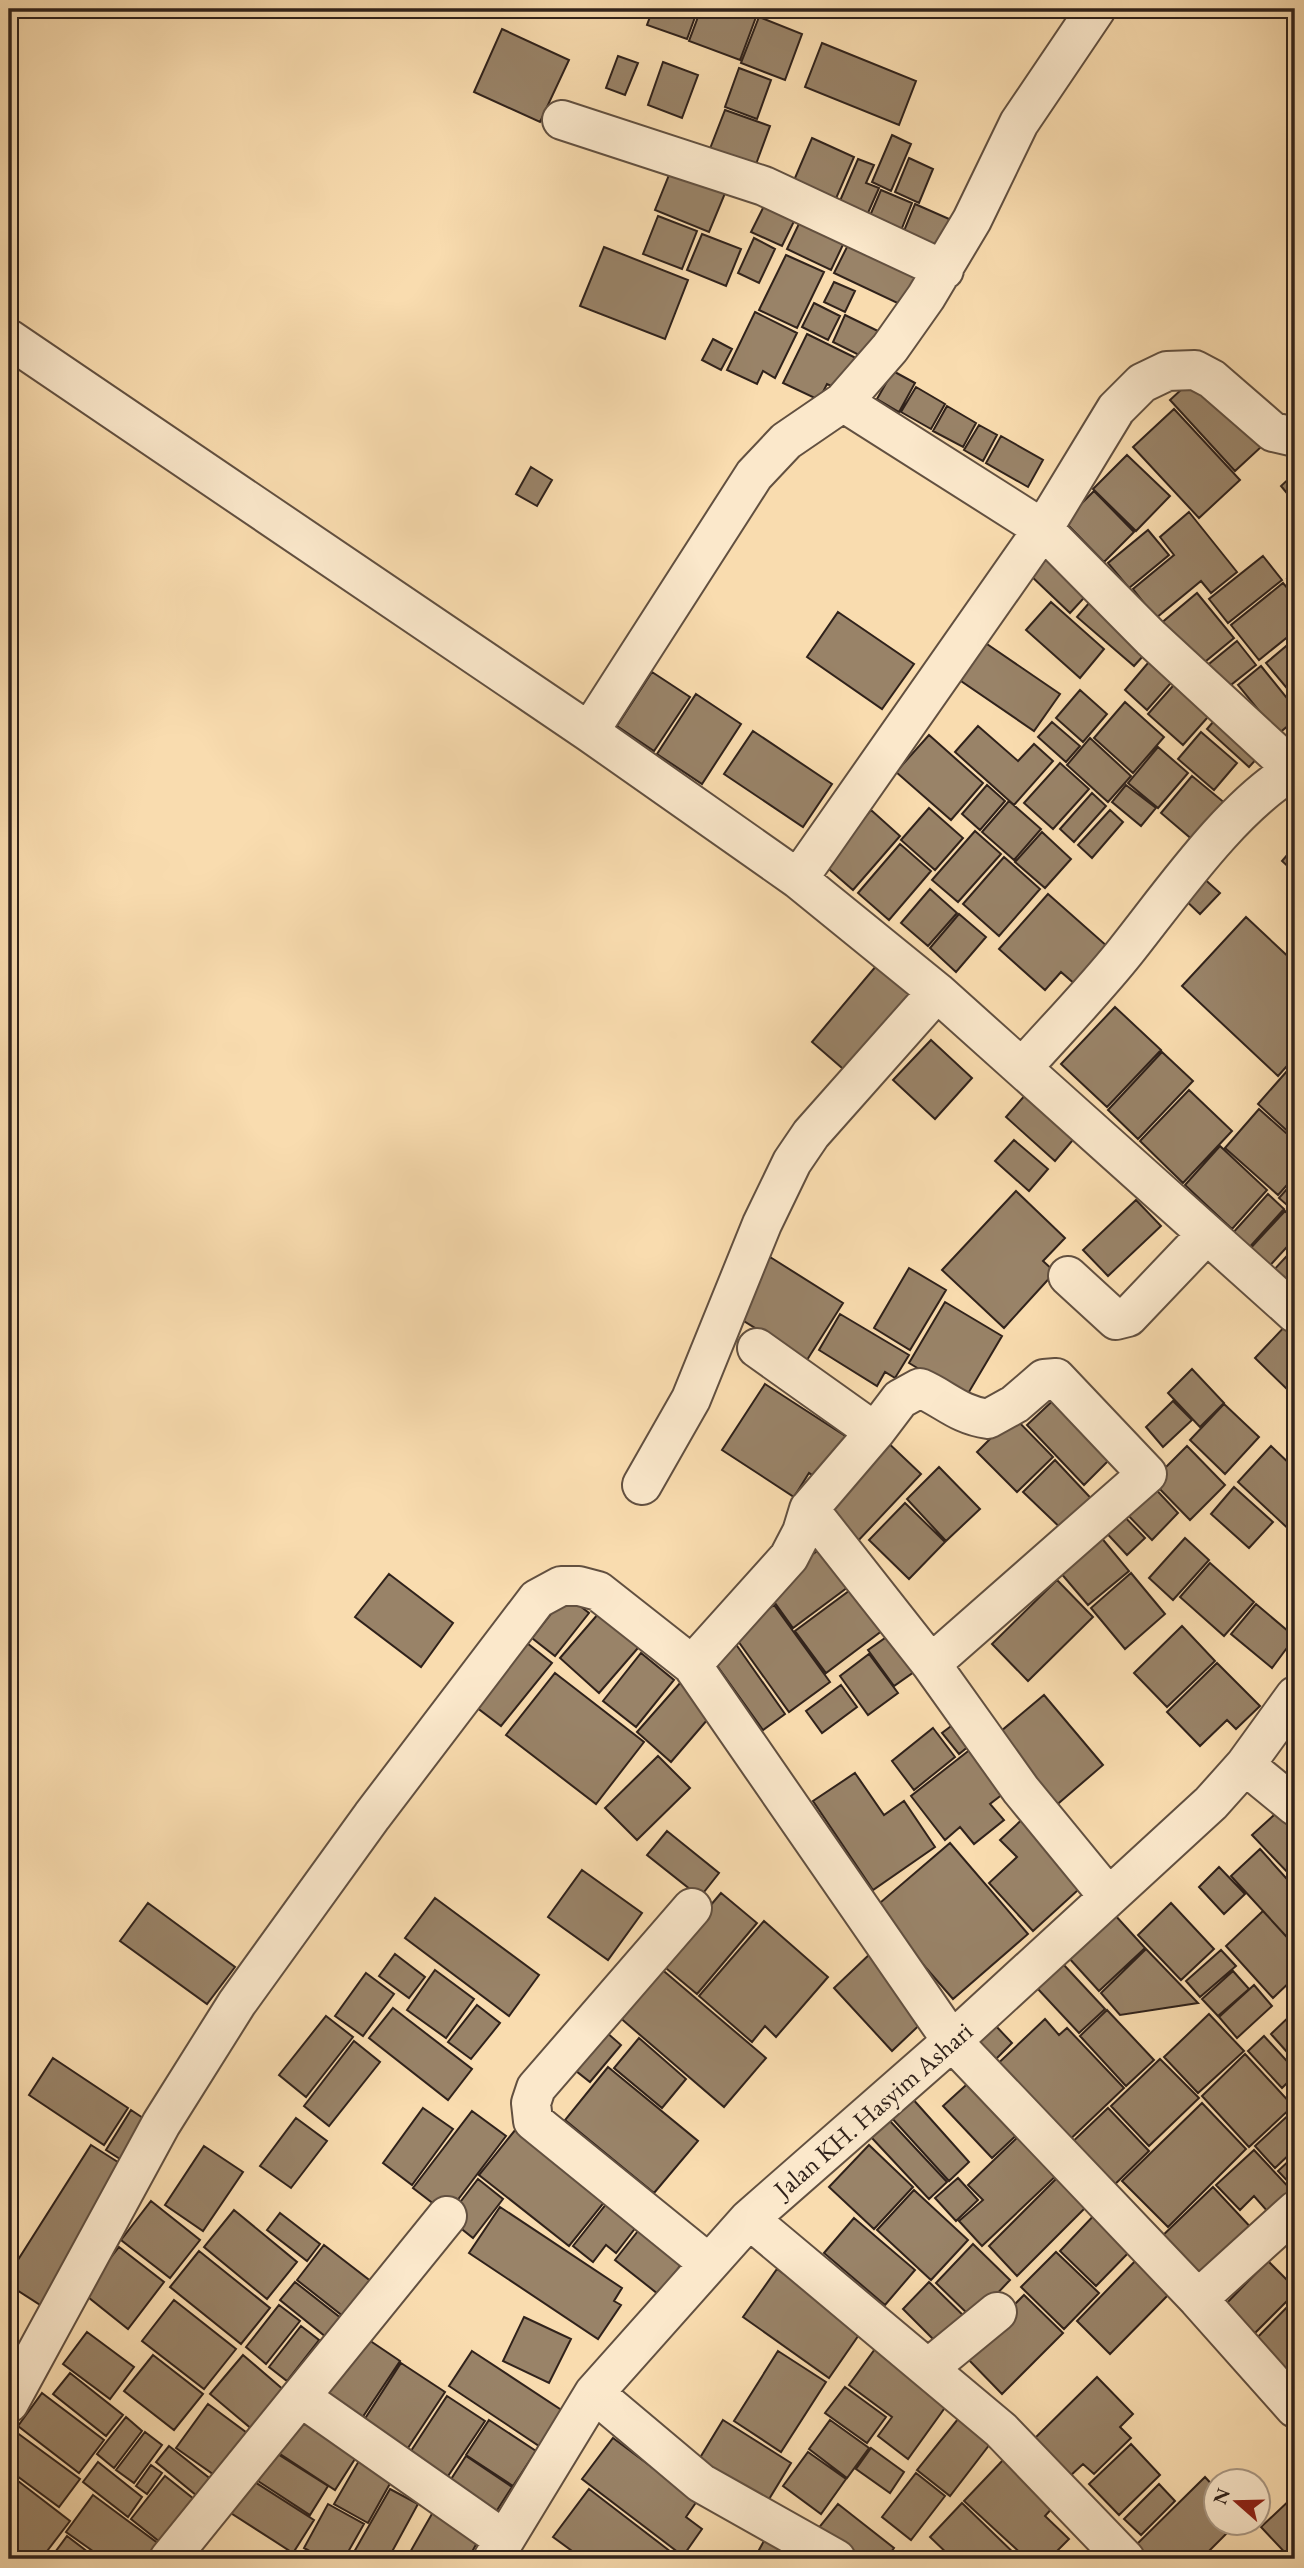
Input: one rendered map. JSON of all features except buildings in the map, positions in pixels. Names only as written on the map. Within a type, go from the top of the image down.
[{"type":"street","points":[[589,732],[737,497],[786,441],[843,401],[890,348],[944,270],[972,220],[1019,123],[1096,9]]},
{"type":"street","points":[[562,120],[764,186],[944,270]]},
{"type":"street","points":[[9,340],[589,732],[798,879],[937,992],[1295,1313]]},
{"type":"street","points":[[798,879],[1044,529],[1116,409],[1142,383],[1167,371],[1185,369],[1204,374],[1273,432],[1295,438]]},
{"type":"street","points":[[843,401],[1044,529],[1151,638],[1294,769],[1258,798],[1217,838],[1122,956],[1022,1068]]},
{"type":"street","points":[[642,1485],[691,1399],[762,1224],[792,1162],[811,1134],[937,992]]},
{"type":"street","points":[[1068,1276],[1105,1313],[1116,1320],[1128,1317],[1207,1234]]},
{"type":"street","points":[[757,1348],[875,1432]]},
{"type":"street","points":[[692,1665],[789,1557],[802,1532],[809,1509],[900,1399],[920,1388],[936,1395],[955,1410],[988,1419],[1015,1404],[1044,1379],[1056,1378],[1147,1474],[931,1664]]},
{"type":"street","points":[[809,1509],[931,1664],[1021,1790],[1108,1896]]},
{"type":"street","points":[[9,2403],[161,2124],[237,2003],[372,1816],[537,1599],[561,1586],[579,1586],[598,1591],[692,1665],[952,2041],[1198,2299],[1295,2408]]},
{"type":"street","name":"Jalan KH. Hasyim Ashari","points":[[498,2549],[594,2393],[749,2219],[952,2041],[1211,1802],[1245,1765],[1295,1696]]},
{"type":"street","points":[[1245,1765],[1295,1806]]},
{"type":"street","points":[[692,1908],[560,2058],[536,2088],[531,2103],[533,2122],[708,2263]]},
{"type":"street","points":[[1198,2299],[1295,2211]]},
{"type":"street","points":[[169,2559],[447,2216]]},
{"type":"street","points":[[749,2219],[930,2367],[1021,2449],[1125,2559]]},
{"type":"street","points":[[930,2367],[996,2312]]},
{"type":"street","points":[[594,2393],[701,2483],[836,2559]]},
{"type":"street","points":[[302,2398],[498,2549]]}]
